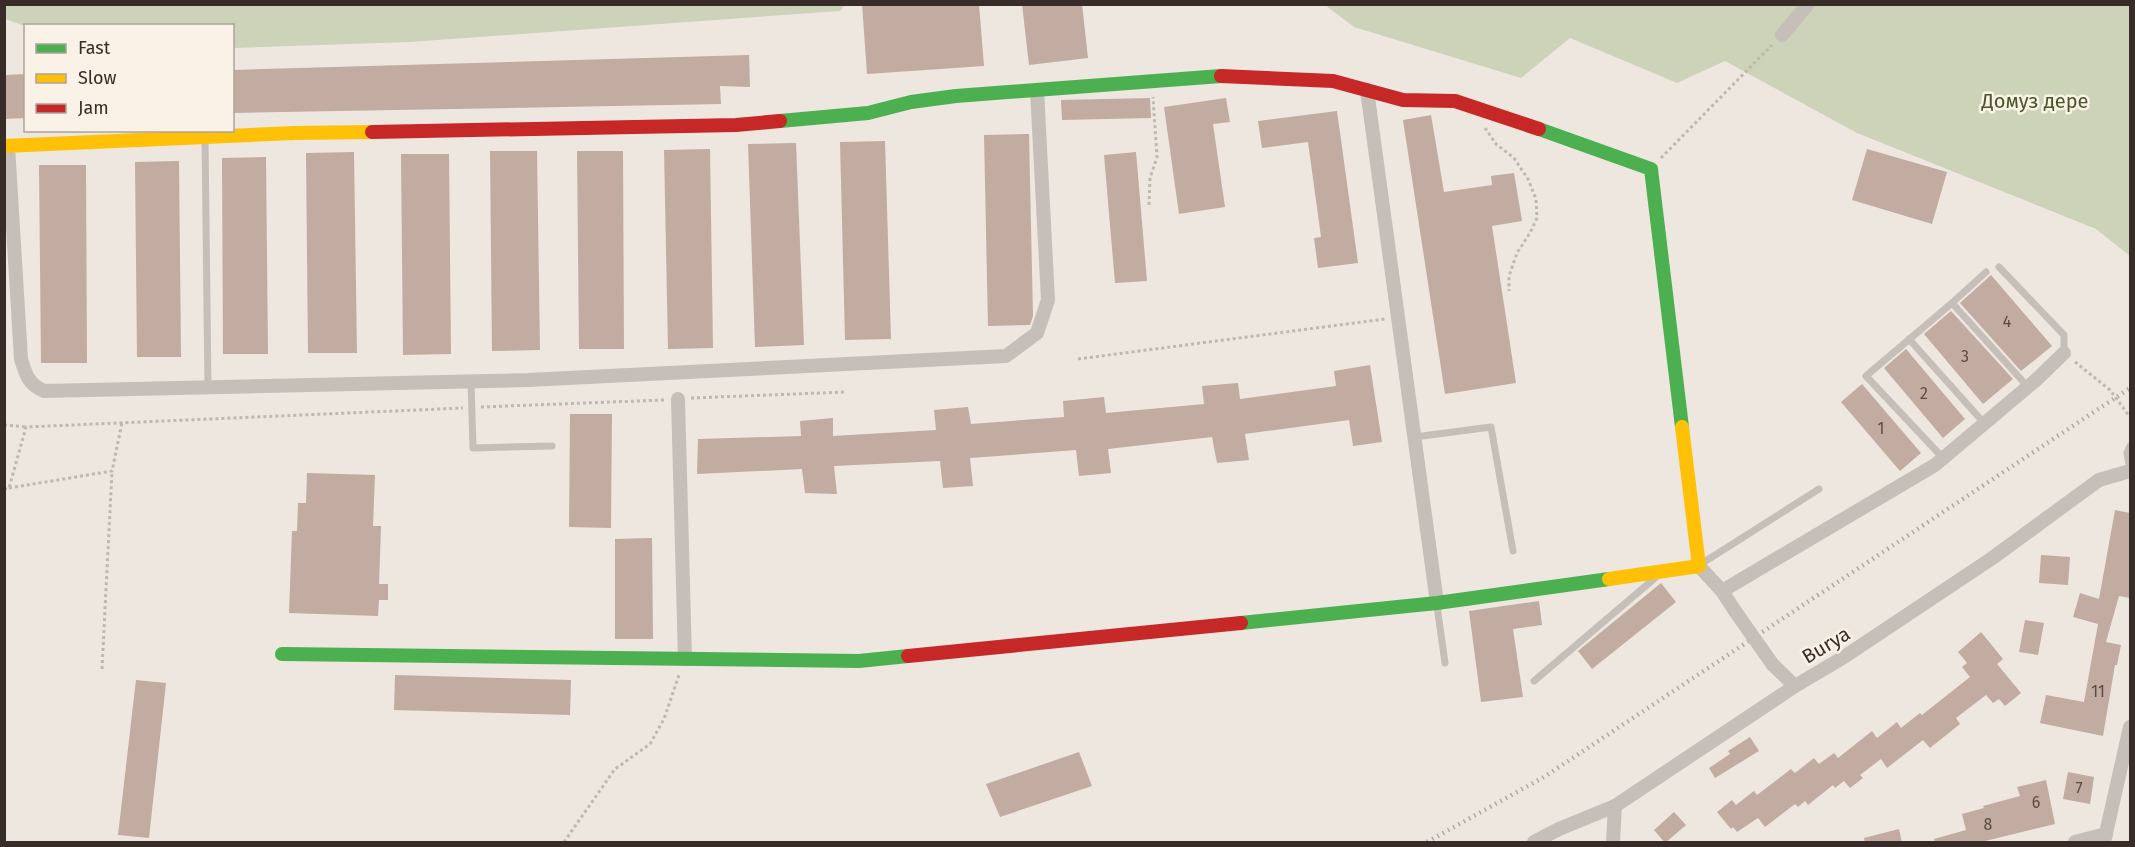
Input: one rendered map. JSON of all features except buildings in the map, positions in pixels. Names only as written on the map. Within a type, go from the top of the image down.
[{"type":"street","points":[[1782,35],[1808,4]]},
{"type":"street","points":[[1037,90],[1048,300],[1037,333],[1006,356],[528,380],[44,390],[32,386],[26,377],[21,359],[6,146],[305,132],[736,125],[868,113],[888,110],[911,102],[956,96],[1211,75],[1333,81],[1403,100],[1455,101],[1651,169],[1699,566],[1722,591],[1773,665],[1795,686]]},
{"type":"street","points":[[1367,90],[1437,603]]},
{"type":"street","points":[[1722,591],[1935,465],[2064,354]]},
{"type":"street","points":[[678,399],[685,659]]},
{"type":"street","name":"Burya","points":[[1534,843],[1559,829],[1615,806],[1972,572],[2099,480],[2130,471]]},
{"type":"street","points":[[282,654],[859,661],[1437,603],[1699,566]]},
{"type":"street","points":[[2075,843],[2105,838],[2130,733]]},
{"type":"street","points":[[1613,843],[1615,806]]},
{"type":"lane","points":[[205,137],[208,387]]},
{"type":"lane","points":[[1999,267],[2064,335],[2064,354]]},
{"type":"lane","points":[[1943,458],[1866,376],[1986,272]]},
{"type":"lane","points":[[1952,303],[2028,387]]},
{"type":"lane","points":[[1909,339],[1984,423]]},
{"type":"lane","points":[[471,381],[473,448],[552,446]]},
{"type":"lane","points":[[1415,437],[1491,427],[1513,551]]},
{"type":"lane","name":"Burya","points":[[2130,446],[2127,453],[2130,471]]},
{"type":"lane","points":[[1699,566],[1819,489]]},
{"type":"lane","points":[[1534,681],[1664,571]]},
{"type":"lane","points":[[1437,603],[1445,663]]},
{"type":"path","points":[[1651,169],[1782,35]]},
{"type":"path","points":[[1149,205],[1150,178],[1157,157],[1152,81]]},
{"type":"path","points":[[1477,107],[1482,124],[1496,144],[1514,158],[1528,179],[1536,200],[1537,218],[1517,253],[1509,276],[1509,291]]},
{"type":"path","points":[[1078,359],[1398,317]]},
{"type":"path","points":[[2064,354],[2110,390],[2130,417]]},
{"type":"path","points":[[4,425],[26,427],[846,392]]},
{"type":"path","points":[[102,669],[112,471],[122,423]]},
{"type":"path","points":[[26,427],[7,488],[112,471]]},
{"type":"path","points":[[564,843],[615,769],[650,744],[664,719],[685,659]]},
{"type":"green space","points":[[5,4],[844,4],[840,11],[410,42],[234,48],[234,24],[24,26],[5,19]]},
{"type":"green space","name":"Домуз дере","points":[[1325,5],[2130,5],[2130,256],[2096,229],[1857,133],[1725,61],[1677,83],[1570,38],[1521,78],[1354,27]]},
{"type":"railway","points":[[1427,842],[1544,777],[2130,388]]},
{"type":"traffic: fast","points":[[780,121],[868,113],[911,102],[956,96],[1221,76]]},
{"type":"traffic: fast","points":[[1539,129],[1651,169],[1682,427]]},
{"type":"traffic: fast","points":[[1241,623],[1437,603],[1609,579]]},
{"type":"traffic: fast","points":[[282,654],[859,661],[908,656]]},
{"type":"traffic: slow","points":[[4,146],[294,133],[372,132]]},
{"type":"traffic: slow","points":[[1609,579],[1699,566],[1682,427]]},
{"type":"traffic: jam","points":[[1221,76],[1333,81],[1403,100],[1455,101],[1539,129]]},
{"type":"traffic: jam","points":[[372,132],[736,125],[780,121]]},
{"type":"traffic: jam","points":[[908,656],[1241,623]]}]
